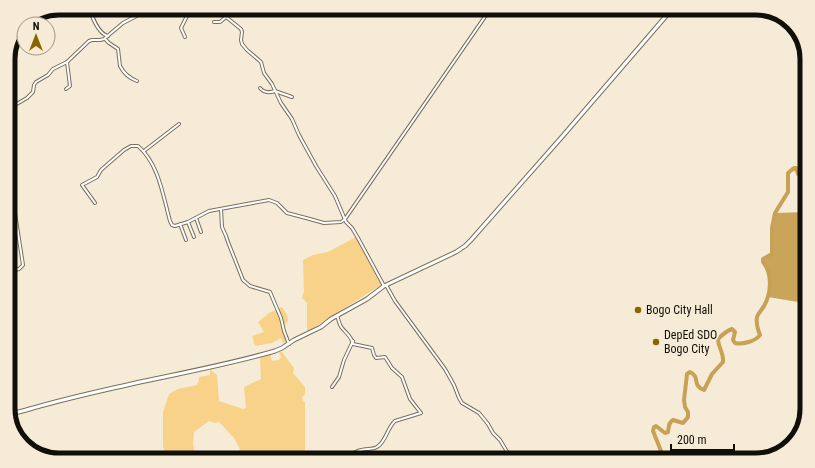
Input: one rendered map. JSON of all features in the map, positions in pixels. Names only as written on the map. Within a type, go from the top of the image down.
[{"type":"street","points":[[91,15],[100,30],[104,35],[108,36]]},
{"type":"street","points":[[15,105],[28,98],[33,92],[36,82],[67,62],[91,40],[105,39],[123,23],[138,15]]},
{"type":"street","points":[[185,37],[181,28],[188,15]]},
{"type":"street","points":[[95,203],[82,185],[97,177],[101,170],[124,150],[130,146],[138,146],[144,151],[159,179],[172,225],[175,226],[188,222],[209,211],[269,200],[277,203],[287,213],[324,223],[341,222],[345,220],[486,15]]},
{"type":"street","points":[[15,413],[154,378],[194,371],[275,352],[321,327],[385,286],[456,252],[465,246],[556,144],[667,15]]},
{"type":"street","points":[[214,22],[220,22],[226,17],[241,29],[242,44],[261,62],[264,73],[295,124],[299,135],[334,196],[345,220],[358,238],[385,286],[445,369],[462,403],[479,414],[500,440],[508,453]]},
{"type":"street","points":[[105,39],[118,49],[120,66],[123,71],[127,76],[137,81]]},
{"type":"street","points":[[66,89],[70,86],[67,62]]},
{"type":"street","points":[[260,88],[265,92],[275,91],[292,97]]},
{"type":"street","points":[[144,151],[178,124]]},
{"type":"street","points":[[221,209],[222,227],[243,280],[250,286],[270,292],[281,318],[289,344]]},
{"type":"street","points":[[215,210],[221,213]]},
{"type":"street","points":[[15,213],[23,265],[19,269],[15,270]]},
{"type":"street","points":[[196,218],[201,232]]},
{"type":"street","points":[[188,222],[194,237]]},
{"type":"street","points":[[180,224],[186,240]]},
{"type":"street","points":[[337,316],[341,327],[353,341],[353,344],[372,348],[376,358],[385,357],[392,368],[402,377],[410,399],[417,410],[421,413],[392,423],[382,442],[377,447],[372,449],[362,449],[354,453]]},
{"type":"street","points":[[332,388],[339,378],[344,360],[353,341]]},
{"type":"shaded area","points":[[800,212],[800,302],[768,297],[770,279],[763,259],[772,254],[772,228],[775,213]]},
{"type":"shaded area","points":[[356,237],[381,285],[307,332],[307,303],[302,298],[304,291],[303,260],[313,255],[328,252]]},
{"type":"shaded area","points":[[282,307],[287,315],[288,321],[282,328],[286,341],[284,344],[281,338],[272,343],[255,346],[252,336],[264,332],[258,322],[269,313]]},
{"type":"shaded area","points":[[279,352],[282,352],[294,368],[293,373],[305,387],[305,395],[302,397],[303,401],[305,402],[305,453],[237,453],[240,449],[234,438],[219,422],[215,423],[209,421],[194,432],[193,444],[195,453],[165,453],[163,446],[163,412],[169,394],[178,389],[197,385],[199,377],[210,375],[210,369],[217,375],[219,401],[243,409],[246,408],[244,387],[261,379],[260,358],[270,354],[272,361],[279,360],[281,357]]},
{"type":"waterway","points":[[661,453],[653,431],[654,427],[656,426],[665,433],[668,432],[671,421],[673,420],[683,423],[688,417],[684,400],[687,374],[690,372],[693,374],[698,386],[704,390],[712,374],[723,362],[723,356],[718,342],[720,337],[732,329],[735,332],[733,340],[735,343],[749,342],[760,335],[757,326],[757,317],[768,296],[770,284],[770,278],[763,259],[772,254],[772,228],[775,213],[788,192],[788,173],[796,168],[798,174],[800,174]]},
{"type":"place","name":"Bogo City Hall","points":[[638,310]]},
{"type":"place","name":"DepEd SDO Bogo City","points":[[656,342]]}]
